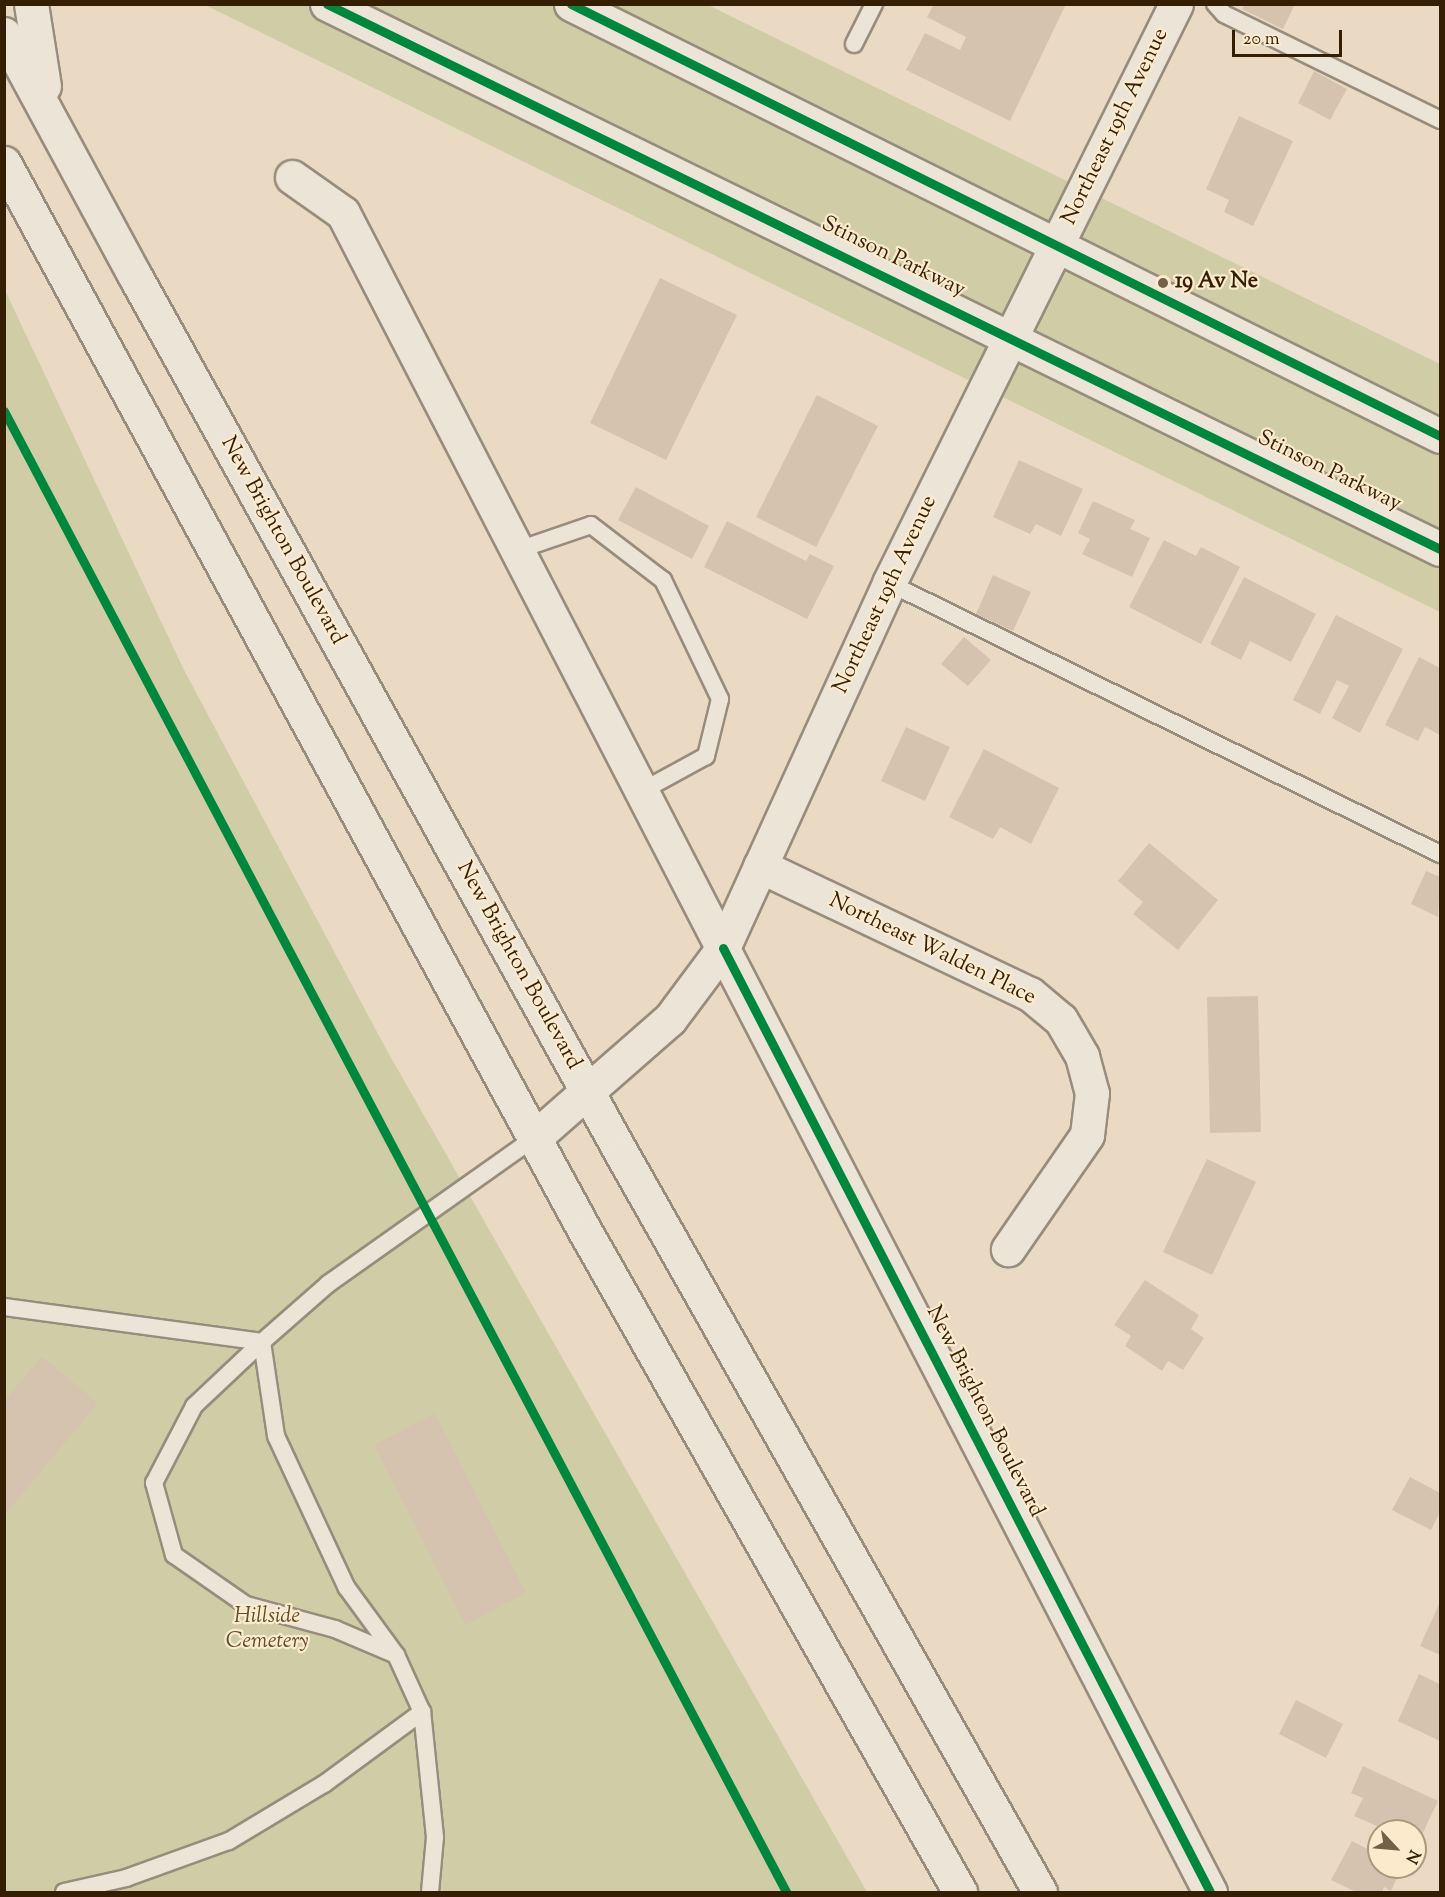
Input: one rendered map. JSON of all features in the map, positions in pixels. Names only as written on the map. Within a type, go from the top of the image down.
[{"type":"street","points":[[31,4],[50,118]]},
{"type":"street","name":"Stinson Parkway","points":[[327,4],[1440,549]]},
{"type":"street","points":[[571,4],[1440,436]]},
{"type":"street","name":"Northeast 19th Avenue","points":[[534,1138],[589,1094],[670,1019],[723,948],[889,583],[1176,4]]},
{"type":"street","name":"New Brighton Boulevard","points":[[4,34],[589,1094],[1040,1893]]},
{"type":"street","points":[[4,163],[534,1138],[960,1893]]},
{"type":"street","name":"New Brighton Boulevard","points":[[292,177],[343,213],[1210,1893]]},
{"type":"street","name":"Northeast Walden Place","points":[[760,866],[1030,994],[1061,1020],[1082,1056],[1092,1094],[1087,1135],[1008,1249]]},
{"type":"lane","points":[[854,44],[874,4]]},
{"type":"lane","points":[[1215,4],[1224,14],[1440,120]]},
{"type":"lane","points":[[518,550],[591,525],[663,580],[720,699],[706,756],[642,791]]},
{"type":"lane","points":[[889,583],[1440,854]]},
{"type":"lane","points":[[396,1656],[335,1629],[246,1605],[174,1555],[154,1483],[194,1406],[262,1342],[328,1284],[534,1138]]},
{"type":"lane","points":[[4,1308],[262,1342]]},
{"type":"lane","points":[[262,1342],[276,1436],[346,1588],[396,1656],[422,1712],[435,1837],[430,1893]]},
{"type":"lane","points":[[64,1893],[126,1878],[229,1841],[324,1784],[422,1712]]},
{"type":"green space","points":[[205,5],[708,5],[1440,364],[1440,612]]},
{"type":"green space","name":"Hillside Cemetery","points":[[4,288],[183,668],[385,1047],[867,1892],[5,1892]]},
{"type":"building","points":[[934,4],[1066,4],[1010,121],[906,70],[925,33],[960,50],[966,37],[927,17]]},
{"type":"building","points":[[1245,4],[1295,4],[1283,29],[1242,9]]},
{"type":"building","points":[[1314,71],[1347,89],[1330,120],[1298,103]]},
{"type":"building","points":[[1239,116],[1293,141],[1253,226],[1224,212],[1229,200],[1206,189]]},
{"type":"building","points":[[660,278],[737,315],[666,460],[590,423]]},
{"type":"building","points":[[817,395],[878,426],[816,547],[756,517]]},
{"type":"building","points":[[1019,460],[1083,489],[1061,536],[1036,524],[1030,534],[993,517]]},
{"type":"building","points":[[636,487],[709,526],[692,559],[618,520]]},
{"type":"building","points":[[1093,501],[1135,520],[1130,529],[1150,538],[1132,577],[1082,554],[1090,539],[1078,533]]},
{"type":"building","points":[[727,521],[806,561],[810,554],[834,566],[807,619],[704,567]]},
{"type":"building","points":[[1164,540],[1196,556],[1201,547],[1240,567],[1201,644],[1129,607]]},
{"type":"building","points":[[993,575],[1031,592],[1013,631],[976,614]]},
{"type":"building","points":[[1244,577],[1316,614],[1291,662],[1250,641],[1241,660],[1210,644]]},
{"type":"building","points":[[1336,615],[1403,649],[1360,733],[1332,718],[1349,686],[1337,680],[1320,714],[1293,700]]},
{"type":"building","points":[[964,637],[991,660],[968,686],[941,664]]},
{"type":"building","points":[[1419,657],[1440,668],[1440,735],[1425,727],[1418,741],[1385,725]]},
{"type":"building","points":[[906,727],[950,747],[925,801],[881,781]]},
{"type":"building","points":[[984,749],[1059,788],[1031,844],[1000,827],[993,839],[949,817]]},
{"type":"building","points":[[1149,843],[1218,900],[1178,950],[1133,914],[1143,902],[1118,881]]},
{"type":"building","points":[[1426,871],[1440,877],[1438,917],[1411,904]]},
{"type":"building","points":[[1258,996],[1261,1132],[1210,1133],[1207,997]]},
{"type":"building","points":[[1207,1159],[1256,1182],[1212,1275],[1163,1252]]},
{"type":"building","points":[[1145,1280],[1199,1315],[1191,1329],[1204,1338],[1183,1370],[1168,1361],[1162,1371],[1125,1346],[1131,1336],[1114,1325]]},
{"type":"building","points":[[42,1356],[98,1403],[4,1516],[4,1401]]},
{"type":"building","points":[[435,1413],[526,1593],[465,1625],[374,1445]]},
{"type":"building","points":[[1410,1477],[1440,1493],[1440,1512],[1431,1530],[1392,1510]]},
{"type":"building","points":[[1440,1602],[1440,1655],[1420,1646]]},
{"type":"building","points":[[1419,1674],[1440,1684],[1440,1741],[1398,1721]]},
{"type":"building","points":[[1296,1700],[1343,1724],[1326,1758],[1279,1734]]},
{"type":"building","points":[[1363,1766],[1438,1801],[1427,1824],[1427,1819],[1367,1819],[1367,1822],[1354,1816],[1363,1798],[1351,1793]]},
{"type":"building","points":[[1352,1841],[1367,1849],[1367,1879],[1396,1879],[1391,1891],[1384,1887],[1382,1892],[1356,1892],[1331,1880]]},
{"type":"cycle path","points":[[327,4],[1440,549]]},
{"type":"cycle path","points":[[571,4],[1440,436]]},
{"type":"cycle path","points":[[4,411],[786,1892]]},
{"type":"cycle path","points":[[723,948],[1210,1892]]},
{"type":"place","name":"19 Av Ne","points":[[1163,283]]}]
